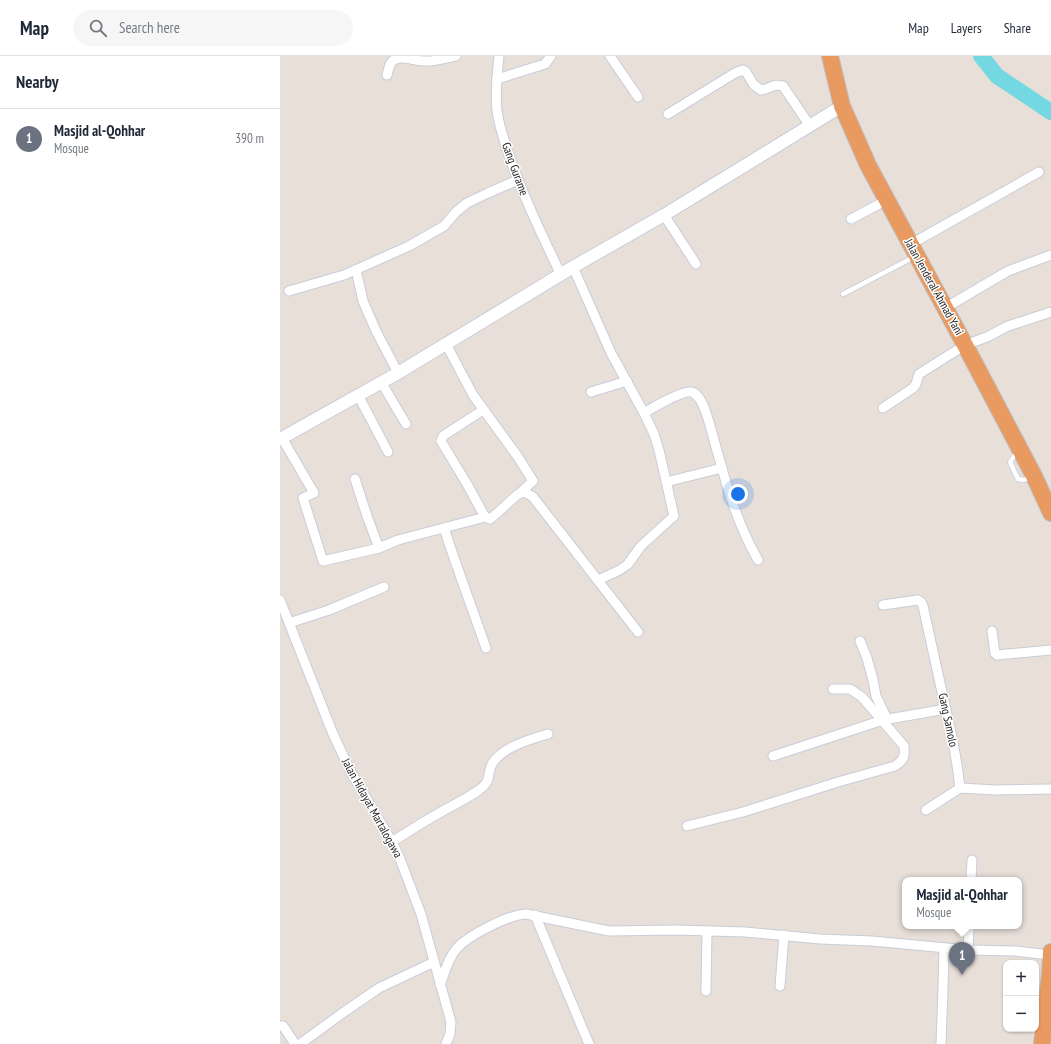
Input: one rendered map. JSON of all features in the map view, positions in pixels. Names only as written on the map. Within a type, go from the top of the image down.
[{"type":"highway","name":"Jalan Jenderal Ahmad Yani","points":[[830,56],[842,106],[868,165],[966,345],[1034,476],[1051,513]]},
{"type":"highway","points":[[1045,1040],[1051,974],[1047,954]]},
{"type":"street","points":[[387,75],[390,64],[397,58],[401,57],[426,62],[456,56]]},
{"type":"street","name":"Gang Gurame","points":[[499,56],[497,110],[500,127],[518,180],[561,275]]},
{"type":"street","points":[[497,79],[545,64],[551,56]]},
{"type":"street","points":[[610,56],[638,97]]},
{"type":"street","points":[[668,114],[690,102],[735,73],[743,70],[758,89],[761,90],[777,84],[783,86],[810,126]]},
{"type":"street","points":[[446,344],[468,387],[518,457],[533,481],[490,519],[485,518],[444,528],[398,540],[379,548],[323,561],[303,498],[314,493],[281,439],[446,344],[573,267],[664,215],[842,106]]},
{"type":"street","points":[[914,250],[1039,172]]},
{"type":"street","points":[[289,291],[356,270],[409,246],[444,226],[456,212],[468,203],[518,180]]},
{"type":"street","points":[[851,219],[886,200]]},
{"type":"street","points":[[664,215],[696,264]]},
{"type":"street","points":[[945,308],[1008,271],[1051,256]]},
{"type":"street","points":[[573,267],[611,352],[654,434],[674,516],[641,546],[628,564],[620,570],[598,580]]},
{"type":"street","points":[[356,270],[363,300],[376,331],[398,372]]},
{"type":"street","points":[[882,408],[913,388],[919,374],[925,368],[966,345],[987,337],[1008,326],[1051,312]]},
{"type":"street","points":[[591,392],[627,381]]},
{"type":"street","points":[[381,382],[406,424]]},
{"type":"street","points":[[644,413],[682,393],[690,391],[697,395],[708,418],[722,468],[746,539],[758,560]]},
{"type":"street","points":[[358,395],[388,452]]},
{"type":"street","points":[[483,410],[443,436],[440,441],[467,484],[485,518]]},
{"type":"street","points":[[666,482],[722,468]]},
{"type":"street","points":[[355,479],[379,548]]},
{"type":"street","points":[[521,492],[526,492],[533,497],[638,632]]},
{"type":"street","points":[[444,528],[486,648]]},
{"type":"street","points":[[289,623],[329,610],[384,587]]},
{"type":"street","name":"Jalan Hidayat Martalogawa","points":[[280,600],[333,734],[351,772],[392,842],[421,914],[451,1022],[450,1034],[446,1044]]},
{"type":"street","name":"Gang Samolo","points":[[883,605],[918,600],[921,602],[946,709],[960,788]]},
{"type":"street","points":[[992,631],[995,653],[997,655],[1051,650]]},
{"type":"street","points":[[860,641],[867,658],[876,696],[885,720]]},
{"type":"street","points":[[687,826],[743,812],[895,766],[903,761],[905,755],[904,746],[885,720],[855,692],[850,690],[833,689]]},
{"type":"street","points":[[773,756],[885,720],[946,709]]},
{"type":"street","points":[[392,842],[485,785],[488,781],[492,763],[502,754],[522,742],[548,734]]},
{"type":"street","points":[[926,810],[960,788],[995,790],[1051,789]]},
{"type":"street","points":[[971,877],[972,860]]},
{"type":"street","points":[[440,985],[450,958],[456,948],[463,942],[494,924],[519,914],[535,915],[608,931],[745,932],[872,941],[968,950],[1015,951],[1047,954]]},
{"type":"street","points":[[535,915],[589,1044]]},
{"type":"street","points":[[968,950],[969,929]]},
{"type":"street","points":[[706,991],[707,931]]},
{"type":"street","points":[[780,986],[784,935]]},
{"type":"street","points":[[941,1044],[944,989],[944,948]]},
{"type":"street","points":[[300,1044],[379,988],[434,962]]},
{"type":"street","points":[[280,1026],[283,1026],[295,1044]]},
{"type":"lane","points":[[843,294],[914,250]]},
{"type":"waterway","points":[[981,56],[997,76],[1051,112]]},
{"type":"place","name":"Masjid al-Qohhar","points":[[962,975]]}]
